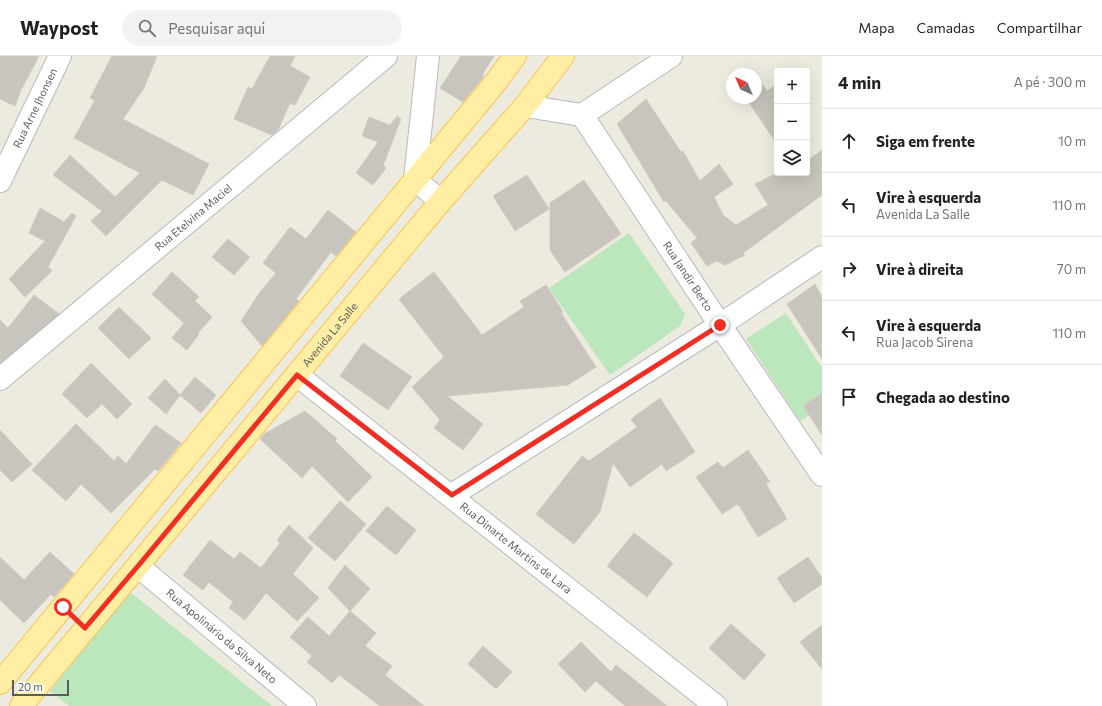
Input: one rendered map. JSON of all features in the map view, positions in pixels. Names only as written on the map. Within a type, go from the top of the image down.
[{"type":"main road","points":[[0,683],[416,180],[495,83],[515,56]]},
{"type":"main road","name":"Avenida La Salle","points":[[25,704],[85,628],[441,201],[525,106],[563,56]]},
{"type":"main road","points":[[63,607],[85,628]]},
{"type":"street","name":"Rua Arne Jhonsen","points":[[0,181],[60,56]]},
{"type":"street","name":"Rua Etelvina Maciel","points":[[0,379],[386,56]]},
{"type":"street","points":[[428,56],[416,180],[441,201]]},
{"type":"street","points":[[525,106],[582,115],[671,56]]},
{"type":"street","name":"Rua Jandir Berto","points":[[582,115],[720,325],[822,475]]},
{"type":"street","points":[[452,495],[720,325],[822,257]]},
{"type":"street","name":"Rua Dinarte Martins de Lara","points":[[297,375],[452,495],[543,571],[716,706]]},
{"type":"street","name":"Rua Apolinário da Silva Neto","points":[[138,566],[305,706]]},
{"type":"green space","points":[[629,233],[685,314],[680,326],[610,375],[549,288]]},
{"type":"green space","points":[[786,313],[822,368],[822,406],[800,421],[746,339]]},
{"type":"green space","points":[[130,592],[272,706],[69,706],[50,691]]},
{"type":"building","points":[[0,56],[39,56],[21,90],[15,106],[0,99]]},
{"type":"building","points":[[112,56],[157,56],[144,88],[123,119],[209,164],[193,195],[162,180],[106,236],[91,221],[102,211],[53,175],[70,155],[115,197],[140,173],[74,138],[95,100],[90,98]]},
{"type":"building","points":[[270,56],[295,56],[290,66],[310,77],[295,105],[290,103],[278,130],[272,135],[234,119],[248,87],[252,89]]},
{"type":"building","points":[[461,56],[494,56],[482,75],[484,76],[463,102],[440,88]]},
{"type":"building","points":[[762,84],[767,91],[774,86],[774,140],[750,104],[762,104]]},
{"type":"building","points":[[646,99],[681,152],[683,151],[700,181],[719,164],[733,184],[714,197],[723,215],[736,225],[768,205],[755,184],[774,174],[774,176],[810,176],[810,159],[822,150],[822,195],[743,253],[745,255],[725,265],[717,261],[707,266],[691,243],[697,238],[666,201],[664,202],[617,124]]},
{"type":"building","points":[[397,116],[401,119],[383,166],[386,168],[373,185],[356,173],[378,142],[362,136],[369,117],[390,125]]},
{"type":"building","points":[[527,175],[549,209],[515,231],[493,196]]},
{"type":"building","points":[[584,180],[621,234],[565,272],[550,250],[550,203]]},
{"type":"building","points":[[40,208],[64,222],[72,213],[76,216],[48,267],[52,271],[25,297],[9,279],[45,241],[29,233]]},
{"type":"building","points":[[328,210],[356,232],[336,256],[331,252],[296,299],[299,301],[262,346],[241,321],[260,292],[276,273],[263,263],[290,227],[306,239]]},
{"type":"building","points":[[228,239],[250,257],[234,275],[212,257]]},
{"type":"building","points":[[172,272],[199,297],[195,301],[212,317],[198,333],[199,334],[187,350],[172,338],[184,323],[152,294]]},
{"type":"building","points":[[434,272],[482,335],[524,307],[520,301],[546,285],[563,312],[561,313],[596,367],[568,385],[447,396],[483,424],[463,450],[434,428],[440,420],[412,387],[444,357],[399,299]]},
{"type":"building","points":[[815,284],[822,297],[822,359],[787,304]]},
{"type":"building","points":[[34,295],[59,314],[0,363],[0,320],[8,328]]},
{"type":"building","points":[[119,307],[151,338],[129,359],[98,328]]},
{"type":"building","points":[[363,343],[412,377],[388,410],[340,376]]},
{"type":"building","points":[[91,363],[132,404],[117,419],[102,404],[87,418],[62,394]]},
{"type":"building","points":[[195,377],[216,395],[201,413],[180,395]]},
{"type":"building","points":[[165,379],[180,395],[166,414],[148,398]]},
{"type":"building","points":[[822,393],[822,435],[803,406]]},
{"type":"building","points":[[660,398],[695,452],[666,471],[662,464],[630,487],[613,463],[600,512],[574,544],[536,514],[582,456],[589,461],[637,427],[631,419]]},
{"type":"building","points":[[305,411],[337,439],[335,441],[372,477],[348,502],[312,466],[302,478],[260,439],[264,434]]},
{"type":"building","points":[[76,424],[114,461],[118,456],[126,464],[155,425],[181,443],[158,471],[155,469],[111,513],[81,484],[66,501],[32,470]]},
{"type":"building","points":[[0,430],[32,464],[12,482],[0,470]]},
{"type":"building","points":[[748,450],[770,482],[766,484],[787,519],[758,537],[738,504],[722,514],[696,477],[718,462],[723,468]]},
{"type":"building","points":[[340,501],[366,524],[335,561],[308,538]]},
{"type":"building","points":[[387,506],[416,530],[396,555],[366,531]]},
{"type":"building","points":[[289,525],[313,548],[293,574],[319,598],[297,621],[266,593],[245,620],[229,608],[233,602],[209,582],[203,590],[183,575],[210,540],[234,559],[240,552],[261,568],[280,543],[277,540]]},
{"type":"building","points":[[634,533],[673,563],[647,597],[607,566]]},
{"type":"building","points":[[50,552],[74,574],[54,597],[51,594],[24,623],[0,600],[0,557],[24,580]]},
{"type":"building","points":[[808,557],[822,578],[822,584],[794,603],[777,578]]},
{"type":"building","points":[[345,565],[370,589],[350,611],[328,588]]},
{"type":"building","points":[[350,611],[376,633],[365,646],[392,666],[385,675],[424,706],[380,706],[339,675],[332,683],[307,662],[312,656],[290,637],[308,617],[329,636]]},
{"type":"building","points":[[731,624],[766,655],[744,680],[709,648]]},
{"type":"building","points":[[822,625],[822,669],[800,642]]},
{"type":"building","points":[[581,642],[611,672],[616,665],[667,706],[625,706],[596,681],[585,692],[558,664]]},
{"type":"building","points":[[483,646],[512,672],[496,689],[468,664]]},
{"type":"route","points":[[63,607],[85,628],[297,375],[452,495],[720,325]]}]
